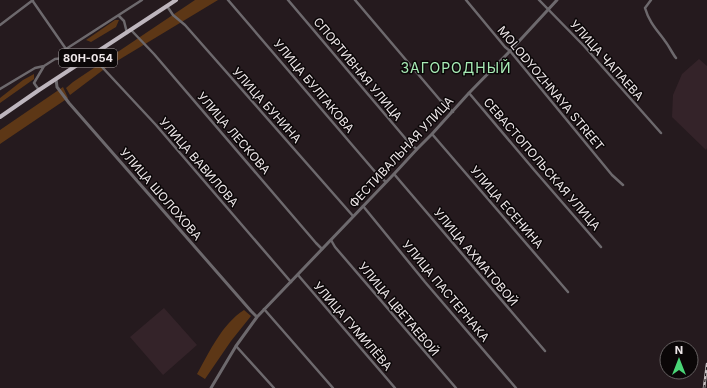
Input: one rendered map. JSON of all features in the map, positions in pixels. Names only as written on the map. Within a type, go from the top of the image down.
[{"type":"main road","name":"80Н-054","points":[[0,117],[176,0]]},
{"type":"street","points":[[0,25],[33,0],[66,49]]},
{"type":"street","points":[[64,58],[66,49],[142,0]]},
{"type":"street","name":"УЛИЦА БУЛГАКОВА","points":[[228,0],[376,174],[386,182]]},
{"type":"street","name":"СПОРТИВНАЯ УЛИЦА","points":[[288,0],[411,145],[416,148]]},
{"type":"street","points":[[355,0],[440,100],[453,112]]},
{"type":"street","name":"MOLODYOZHNAYA STREET","points":[[466,0],[612,175],[623,186]]},
{"type":"street","name":"УЛИЦА ЧАПАЕВА","points":[[539,0],[584,46],[661,133]]},
{"type":"street","name":"ФЕСТИВАЛЬНАЯ УЛИЦА","points":[[211,388],[236,346],[264,309],[394,174],[416,148],[453,112],[469,92],[510,51],[557,0]]},
{"type":"street","points":[[650,0],[645,8],[647,16],[676,58]]},
{"type":"street","name":"УЛИЦА БУНИНА","points":[[167,6],[173,15],[185,25],[353,216]]},
{"type":"street","name":"УЛИЦА ЛЕСКОВА","points":[[119,16],[124,21],[129,32],[159,60],[316,243],[322,248]]},
{"type":"street","name":"УЛИЦА ВАВИЛОВА","points":[[95,53],[102,67],[156,125],[291,282]]},
{"type":"street","points":[[0,89],[35,68],[44,66],[55,59],[68,57],[77,65]]},
{"type":"street","points":[[39,90],[34,83],[44,66]]},
{"type":"street","name":"УЛИЦА ШОЛОХОВА","points":[[56,79],[57,87],[69,103],[257,317]]},
{"type":"street","name":"СЕВАСТОПОЛЬСКАЯ УЛИЦА","points":[[469,92],[601,247]]},
{"type":"street","name":"УЛИЦА ЕСЕНИНА","points":[[432,134],[568,292]]},
{"type":"street","name":"УЛИЦА АХМАТОВОЙ","points":[[394,174],[545,351]]},
{"type":"street","name":"УЛИЦА ПАСТЕРНАКА","points":[[363,206],[425,282],[516,388]]},
{"type":"street","name":"УЛИЦА ЦВЕТАЕВОЙ","points":[[331,240],[335,247],[456,388]]},
{"type":"street","name":"УЛИЦА ГУМИЛЁВА","points":[[298,275],[395,388]]},
{"type":"street","points":[[264,309],[333,388]]},
{"type":"street","points":[[236,346],[274,388]]},
{"type":"shaded area","points":[[195,0],[218,0],[107,67],[70,95],[66,88],[73,82]]},
{"type":"shaded area","points":[[115,20],[119,20],[116,27],[91,42],[86,40]]},
{"type":"shaded area","points":[[699,59],[707,66],[706,150],[672,117],[673,95],[682,74]]},
{"type":"shaded area","points":[[34,74],[34,79],[0,103],[0,98],[23,80]]},
{"type":"shaded area","points":[[63,87],[68,98],[0,144],[0,130]]},
{"type":"shaded area","points":[[164,308],[197,345],[163,375],[130,337]]},
{"type":"shaded area","points":[[244,310],[251,316],[231,341],[205,379],[197,374],[223,330]]},
{"type":"railway","points":[[704,388],[707,364]]},
{"type":"district","name":"ЗАГОРОДНЫЙ","points":[[456,67]]}]
